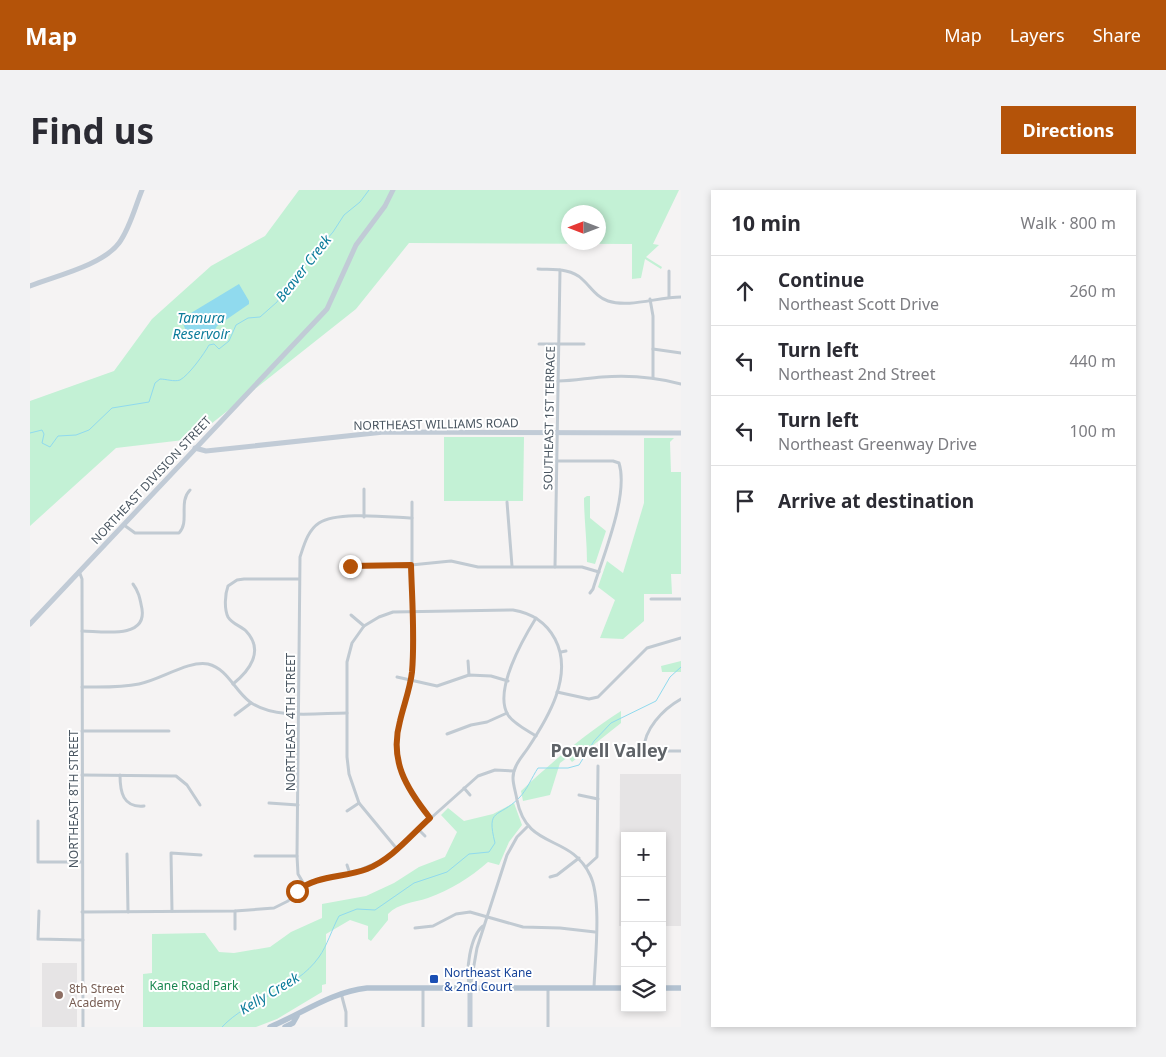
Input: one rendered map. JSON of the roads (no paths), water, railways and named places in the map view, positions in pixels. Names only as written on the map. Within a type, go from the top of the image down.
[{"type":"main road","points":[[270,1027],[290,1017],[297,1016],[341,993],[374,987],[621,988]]},
{"type":"main road","points":[[666,988],[681,988]]},
{"type":"main road","points":[[285,1027],[293,1023],[297,1016]]},
{"type":"street","points":[[30,286],[88,264],[112,251],[124,234],[142,190]]},
{"type":"street","name":"NORTHEAST DIVISION STREET","points":[[30,624],[329,306],[352,253],[365,231],[385,206],[393,190]]},
{"type":"street","points":[[538,269],[574,273],[600,298],[610,302],[634,303],[650,299],[681,297]]},
{"type":"street","name":"SOUTHEAST 1ST TERRACE","points":[[555,567],[560,270]]},
{"type":"street","points":[[668,297],[669,272]]},
{"type":"street","points":[[650,299],[654,316],[653,378]]},
{"type":"street","points":[[539,344],[584,344]]},
{"type":"street","points":[[653,349],[681,353]]},
{"type":"street","points":[[558,380],[573,381],[602,377],[653,378],[681,384]]},
{"type":"street","name":"NORTHEAST WILLIAMS ROAD","points":[[195,448],[206,450],[374,432],[681,433]]},
{"type":"street","points":[[557,461],[619,463],[621,469],[620,500],[599,572],[590,593]]},
{"type":"street","points":[[364,489],[364,517],[412,518]]},
{"type":"street","points":[[123,524],[135,533],[179,533],[183,527],[184,498],[190,490]]},
{"type":"street","points":[[412,502],[411,680],[397,732],[396,757],[407,787],[430,818]]},
{"type":"street","points":[[507,502],[512,566]]},
{"type":"street","name":"NORTHEAST 4TH STREET","points":[[305,886],[298,874],[297,856],[300,557],[308,536],[319,523],[333,518],[364,517]]},
{"type":"street","points":[[350,566],[411,565],[451,561],[478,567],[589,568],[599,572]]},
{"type":"street","name":"NORTHEAST 8TH STREET","points":[[79,571],[82,579],[83,1027]]},
{"type":"street","points":[[233,684],[249,670],[255,652],[249,634],[228,616],[226,608],[228,586],[237,580],[244,579],[299,579]]},
{"type":"street","points":[[82,631],[128,631],[137,627],[142,613],[138,592],[132,584]]},
{"type":"street","points":[[651,599],[681,599]]},
{"type":"street","points":[[397,848],[359,804],[348,769],[348,657],[354,638],[364,626],[388,614],[513,610],[525,612],[536,618],[552,633],[560,652],[561,674],[558,692],[548,716],[514,772],[520,814],[527,827],[543,838],[568,849],[586,867],[596,894],[594,988]]},
{"type":"street","points":[[351,614],[364,626]]},
{"type":"street","points":[[536,618],[516,650],[504,697],[507,713],[513,721],[536,736]]},
{"type":"street","points":[[558,692],[589,699],[598,697],[647,648],[681,638]]},
{"type":"street","points":[[560,652],[566,651]]},
{"type":"street","points":[[468,661],[470,675]]},
{"type":"street","points":[[82,687],[137,684],[198,664],[216,667],[224,672],[251,703],[277,712],[347,713]]},
{"type":"street","points":[[397,677],[436,686],[470,675],[491,676],[508,681]]},
{"type":"street","points":[[681,699],[670,706],[648,730],[644,739],[644,751],[681,751]]},
{"type":"street","points":[[235,715],[251,703]]},
{"type":"street","points":[[447,734],[471,725],[487,722],[507,713]]},
{"type":"street","points":[[82,731],[169,731]]},
{"type":"street","points":[[586,867],[597,857],[598,766]]},
{"type":"street","points":[[82,912],[235,911],[279,906],[292,898],[305,886],[321,879],[350,874],[376,864],[397,848],[474,779],[486,772],[504,770],[514,772]]},
{"type":"street","points":[[82,775],[176,776],[184,781],[200,806]]},
{"type":"street","points":[[120,775],[120,789],[124,799],[132,805],[144,806]]},
{"type":"street","points":[[464,788],[470,796]]},
{"type":"street","points":[[579,795],[598,799]]},
{"type":"street","points":[[269,803],[298,805]]},
{"type":"street","points":[[347,811],[359,804]]},
{"type":"street","points":[[38,821],[38,862],[82,862]]},
{"type":"street","points":[[470,1027],[470,988],[475,958],[484,932],[484,926],[507,855],[517,837],[527,827]]},
{"type":"street","points":[[418,829],[424,836]]},
{"type":"street","points":[[172,911],[171,853],[201,855]]},
{"type":"street","points":[[128,854],[128,912]]},
{"type":"street","points":[[255,856],[297,856]]},
{"type":"street","points":[[550,877],[557,875],[579,858]]},
{"type":"street","points":[[347,865],[350,874]]},
{"type":"street","points":[[38,911],[38,939],[82,940]]},
{"type":"street","points":[[235,911],[236,929]]},
{"type":"street","points":[[415,928],[433,926],[466,912],[523,927],[560,928],[580,932],[595,932]]},
{"type":"street","points":[[423,987],[423,1027]]},
{"type":"street","points":[[548,988],[548,1027]]},
{"type":"street","points":[[341,993],[346,1012],[346,1027]]},
{"type":"water","name":"Tamura Reservoir","points":[[239,284],[249,304],[217,326],[207,338],[196,341],[187,333],[181,319]]},
{"type":"waterway","name":"Beaver Creek","points":[[30,433],[42,430],[44,434],[42,443],[50,447],[58,436],[76,435],[89,430],[112,408],[149,402],[155,383],[160,379],[180,380],[188,374],[209,345],[214,344],[219,349],[229,341],[236,325],[248,318],[260,317],[277,302],[289,283],[333,232],[344,215],[360,202],[369,190]]},
{"type":"waterway","name":"Kelly Creek","points":[[222,1027],[233,1017],[298,978],[309,969],[322,953],[339,916],[357,909],[375,910],[414,883],[447,872],[469,854],[489,852],[495,843],[493,818],[522,795],[538,768],[568,768],[579,765],[594,741],[611,723],[656,701],[670,677],[681,667]]},
{"type":"place","name":"Northeast Kane & 2nd Court","points":[[434,979]]},
{"type":"place","name":"8th Street Academy","points":[[59,995]]},
{"type":"district","name":"Powell Valley","points":[[609,750]]},
{"type":"park label","name":"Kane Road Park","points":[[194,985]]}]
